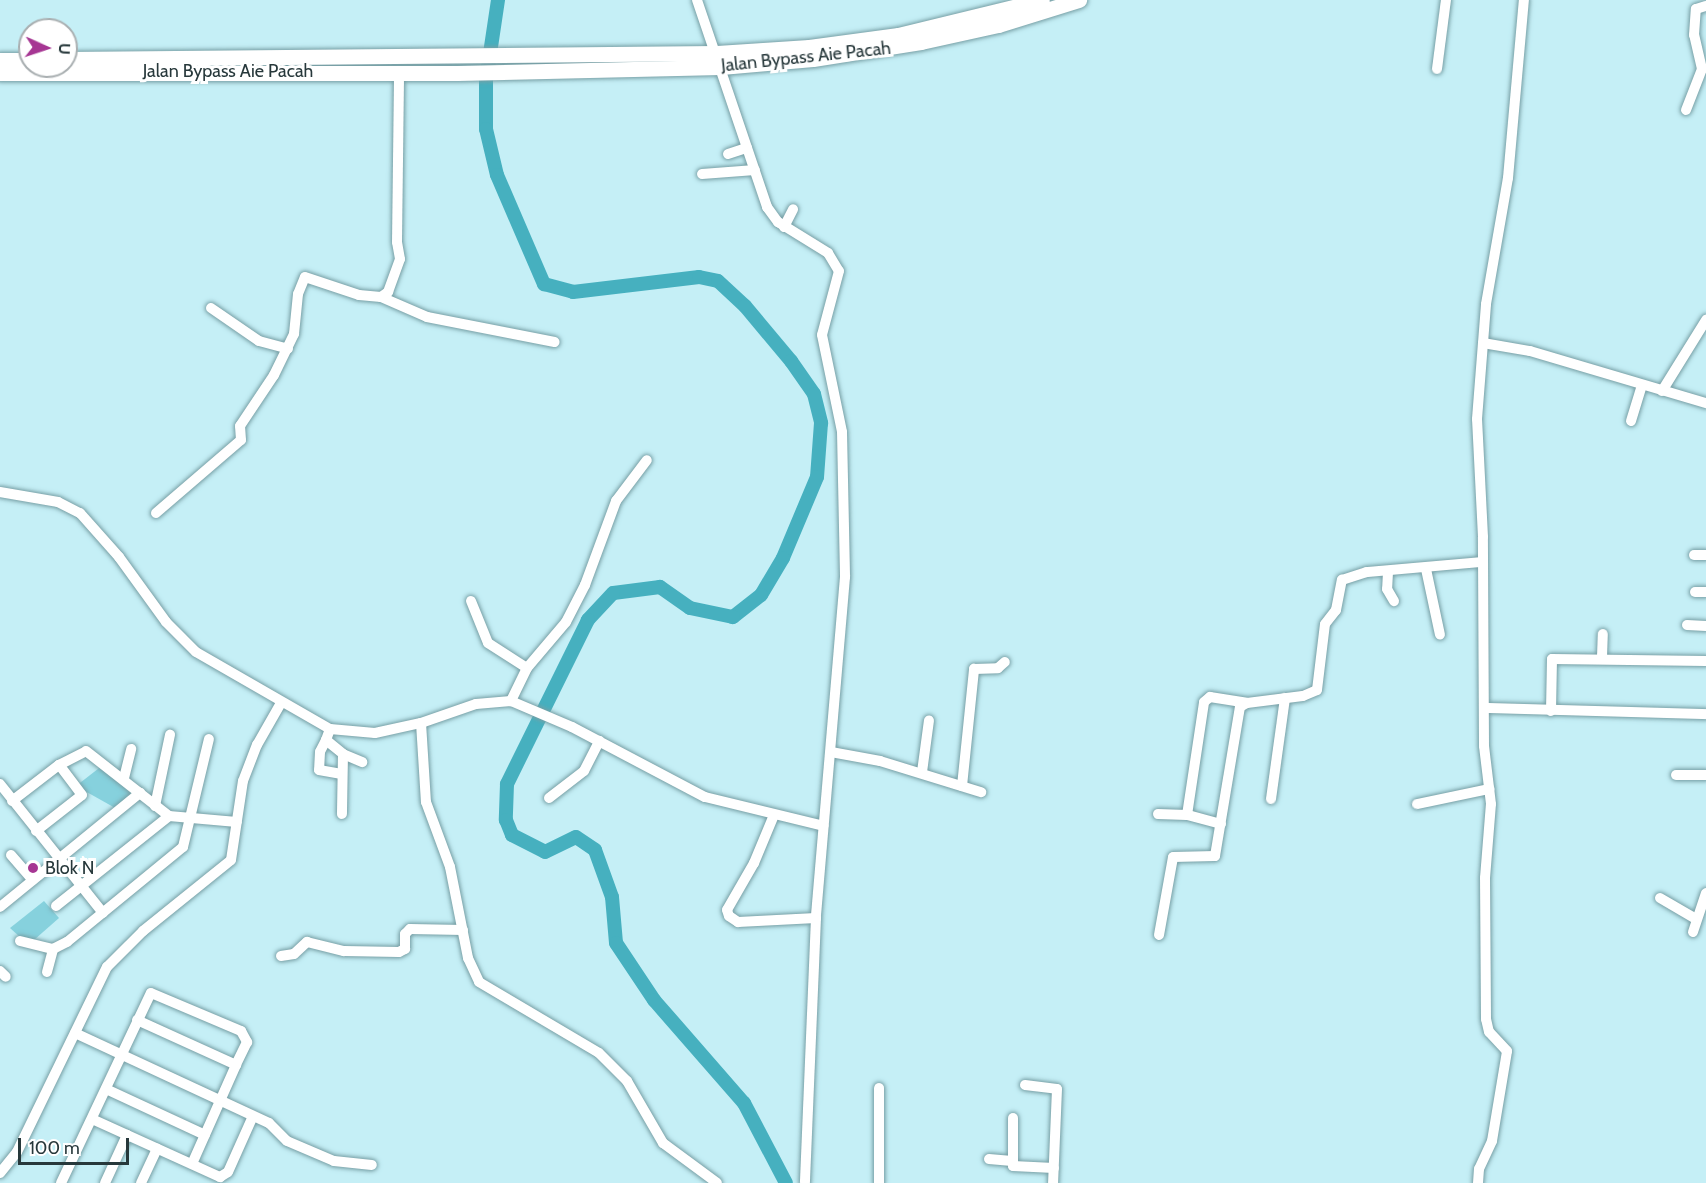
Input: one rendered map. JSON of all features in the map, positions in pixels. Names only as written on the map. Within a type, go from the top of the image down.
[{"type":"highway","name":"Jalan Bypass Aie Pacah","points":[[0,73],[526,72],[719,60],[898,35],[1042,0]]},
{"type":"highway","name":"Jalan Bypass Aie Pacah","points":[[78,59],[525,56],[719,60],[813,59],[921,42],[1016,21],[1079,0]]},
{"type":"highway","points":[[0,60],[18,60]]},
{"type":"street","points":[[697,0],[767,207],[784,226],[828,253],[839,271],[822,335],[842,432],[845,479],[845,577],[816,918],[805,1183]]},
{"type":"street","points":[[1437,69],[1446,0]]},
{"type":"street","points":[[1478,1183],[1492,1141],[1507,1051],[1490,1032],[1486,1019],[1484,898],[1489,789],[1477,419],[1486,304],[1508,178],[1524,0]]},
{"type":"street","points":[[1686,110],[1702,69],[1694,35],[1696,9],[1706,6]]},
{"type":"street","points":[[381,297],[388,292],[400,259],[397,242],[399,72]]},
{"type":"street","points":[[728,154],[747,148]]},
{"type":"street","points":[[702,174],[755,170]]},
{"type":"street","points":[[784,226],[793,209]]},
{"type":"street","points":[[156,513],[241,440],[241,423],[288,349],[305,276],[344,292],[381,297],[428,317],[555,342]]},
{"type":"street","points":[[211,308],[252,337],[288,349]]},
{"type":"street","points":[[1662,392],[1706,320]]},
{"type":"street","points":[[1483,343],[1541,354],[1662,392],[1706,403]]},
{"type":"street","points":[[1631,421],[1642,386]]},
{"type":"street","points":[[511,701],[527,668],[566,622],[585,585],[616,501],[647,460]]},
{"type":"street","points":[[0,492],[58,502],[80,513],[119,557],[181,639],[195,652],[281,703],[328,734],[343,754],[362,762]]},
{"type":"street","points":[[1694,555],[1706,555]]},
{"type":"street","points":[[1187,815],[1205,700],[1247,703],[1311,694],[1319,686],[1325,624],[1336,610],[1342,580],[1388,572],[1481,562]]},
{"type":"street","points":[[1426,569],[1440,635]]},
{"type":"street","points":[[1388,572],[1387,589],[1394,601]]},
{"type":"street","points":[[471,601],[488,643],[527,668]]},
{"type":"street","points":[[1687,626],[1706,626]]},
{"type":"street","points":[[1602,657],[1603,634]]},
{"type":"street","points":[[1551,711],[1552,659],[1602,657],[1706,661],[1706,653]]},
{"type":"street","points":[[962,786],[974,669],[998,668],[1005,662]]},
{"type":"street","points":[[1271,799],[1285,698]]},
{"type":"street","points":[[328,734],[364,734],[421,723],[476,704],[511,701],[529,706],[572,727],[705,797],[824,826]]},
{"type":"street","points":[[0,1173],[17,1152],[102,975],[115,957],[231,861],[249,762],[281,703]]},
{"type":"street","points":[[1159,935],[1173,857],[1215,855],[1240,707],[1247,703]]},
{"type":"street","points":[[1485,708],[1706,714]]},
{"type":"street","points":[[922,772],[929,720]]},
{"type":"street","points":[[421,723],[426,802],[450,867],[472,971],[487,990],[599,1053],[627,1081],[663,1143],[717,1183]]},
{"type":"street","points":[[328,734],[320,752],[320,770],[342,774]]},
{"type":"street","points":[[155,806],[170,735]]},
{"type":"street","points":[[47,972],[53,949],[103,914],[180,852],[191,821],[209,739]]},
{"type":"street","points":[[549,798],[584,771],[599,741]]},
{"type":"street","points":[[124,778],[131,748]]},
{"type":"street","points":[[12,801],[59,765],[86,751],[124,778],[169,816],[191,821],[237,822]]},
{"type":"street","points":[[831,752],[922,772],[981,792]]},
{"type":"street","points":[[342,814],[343,754]]},
{"type":"street","points":[[36,831],[82,795],[59,765]]},
{"type":"street","points":[[1676,775],[1706,775]]},
{"type":"street","points":[[0,784],[103,914]]},
{"type":"street","points":[[1417,804],[1489,789]]},
{"type":"street","points":[[2,902],[33,880],[140,793]]},
{"type":"street","points":[[1158,814],[1187,815],[1221,824]]},
{"type":"street","points":[[774,815],[754,863],[728,910],[729,916],[738,922],[816,918]]},
{"type":"street","points":[[56,906],[169,816]]},
{"type":"street","points":[[11,855],[33,880]]},
{"type":"street","points":[[1693,932],[1706,893]]},
{"type":"street","points":[[1660,898],[1696,919]]},
{"type":"street","points":[[281,956],[294,954],[307,942],[344,951],[399,952],[405,949],[405,934],[410,929],[463,930]]},
{"type":"street","points":[[20,941],[53,949]]},
{"type":"street","points":[[61,1183],[137,1020],[150,995],[155,992],[245,1035],[247,1042],[192,1164]]},
{"type":"street","points":[[137,1020],[236,1065]]},
{"type":"street","points":[[75,1033],[269,1123],[287,1141],[327,1158],[372,1165]]},
{"type":"street","points":[[1025,1085],[1057,1089],[1053,1183]]},
{"type":"street","points":[[879,1088],[879,1183]]},
{"type":"street","points":[[106,1089],[205,1135]]},
{"type":"street","points":[[92,1119],[216,1176],[225,1175],[253,1116]]},
{"type":"street","points":[[1013,1118],[1012,1161],[1016,1167],[1054,1168]]},
{"type":"street","points":[[105,1183],[126,1135]]},
{"type":"street","points":[[141,1183],[157,1149]]},
{"type":"street","points":[[989,1159],[1012,1161]]},
{"type":"shaded area","points":[[103,765],[133,796],[117,809],[76,786]]},
{"type":"shaded area","points":[[44,901],[59,918],[34,940],[21,938],[10,928]]},
{"type":"waterway","points":[[498,0],[486,80],[486,129],[497,175],[544,284],[573,292],[699,277],[718,281],[745,306],[791,361],[814,394],[821,423],[817,477],[783,558],[761,595],[733,617],[690,608],[660,587],[613,593],[588,620],[507,784],[506,820],[512,835],[545,852],[576,837],[595,850],[612,897],[616,943],[654,1000],[744,1103],[786,1183]]},
{"type":"place","name":"Blok N","points":[[33,868]]}]
